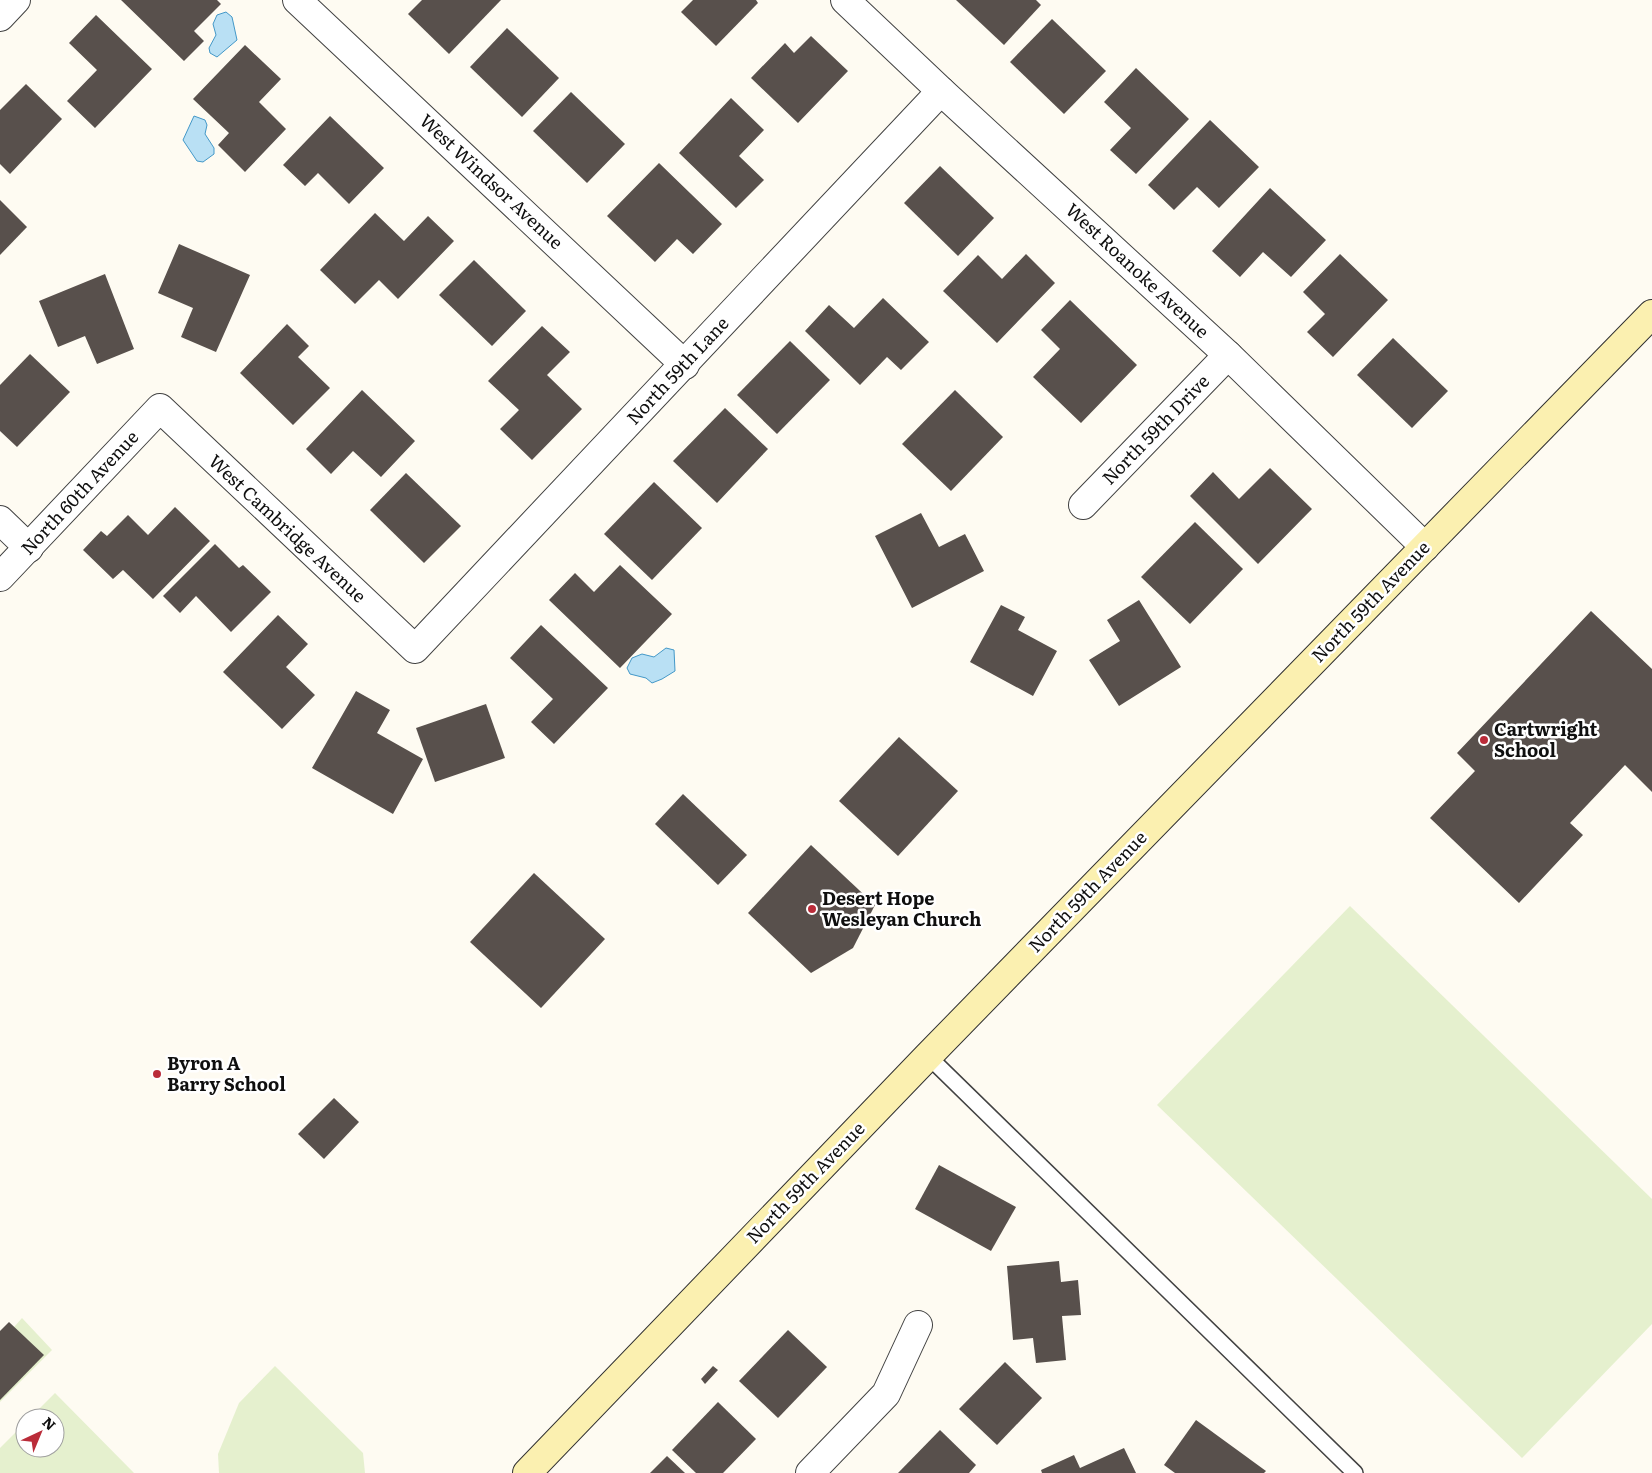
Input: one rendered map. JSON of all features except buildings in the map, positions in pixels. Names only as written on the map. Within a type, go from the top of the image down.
[{"type":"main road","name":"North 59th Avenue","points":[[527,1473],[928,1056],[1652,314]]},
{"type":"street","points":[[0,17],[16,0]]},
{"type":"street","name":"West Windsor Avenue","points":[[297,0],[684,365]]},
{"type":"street","name":"West Roanoke Avenue","points":[[845,0],[1228,355],[1425,546]]},
{"type":"street","name":"North 59th Lane","points":[[415,650],[941,91]]},
{"type":"street","name":"North 59th Drive","points":[[1083,505],[1228,355]]},
{"type":"street","name":"West Cambridge Avenue","points":[[160,408],[415,650]]},
{"type":"street","name":"North 60th Avenue","points":[[0,577],[160,408]]},
{"type":"street","points":[[0,520],[29,548]]},
{"type":"street","points":[[810,1473],[886,1394],[918,1325]]},
{"type":"lane","points":[[928,1056],[1355,1473]]},
{"type":"green space","points":[[1350,906],[1652,1199],[1652,1324],[1522,1458],[1157,1105]]},
{"type":"green space","points":[[22,1318],[52,1350],[0,1402],[0,1343]]},
{"type":"green space","points":[[275,1366],[363,1453],[365,1473],[219,1473],[218,1454],[239,1403]]},
{"type":"green space","points":[[55,1393],[134,1473],[0,1473],[0,1448],[15,1433],[15,1458],[65,1458],[65,1408],[40,1408]]},
{"type":"water","points":[[226,12],[232,17],[237,40],[217,57],[210,53],[209,48],[216,35],[213,24],[217,15]]},
{"type":"water","points":[[194,116],[205,120],[207,125],[205,134],[214,148],[214,154],[203,162],[197,161],[183,140]]},
{"type":"water","points":[[666,648],[674,650],[675,671],[652,683],[646,678],[630,674],[627,668],[632,658],[642,654],[654,657]]},
{"type":"place","name":"Cartwright School","points":[[1484,740]]},
{"type":"place","name":"Desert Hope Wesleyan Church","points":[[812,909]]},
{"type":"place","name":"Byron A Barry School","points":[[157,1074]]}]
